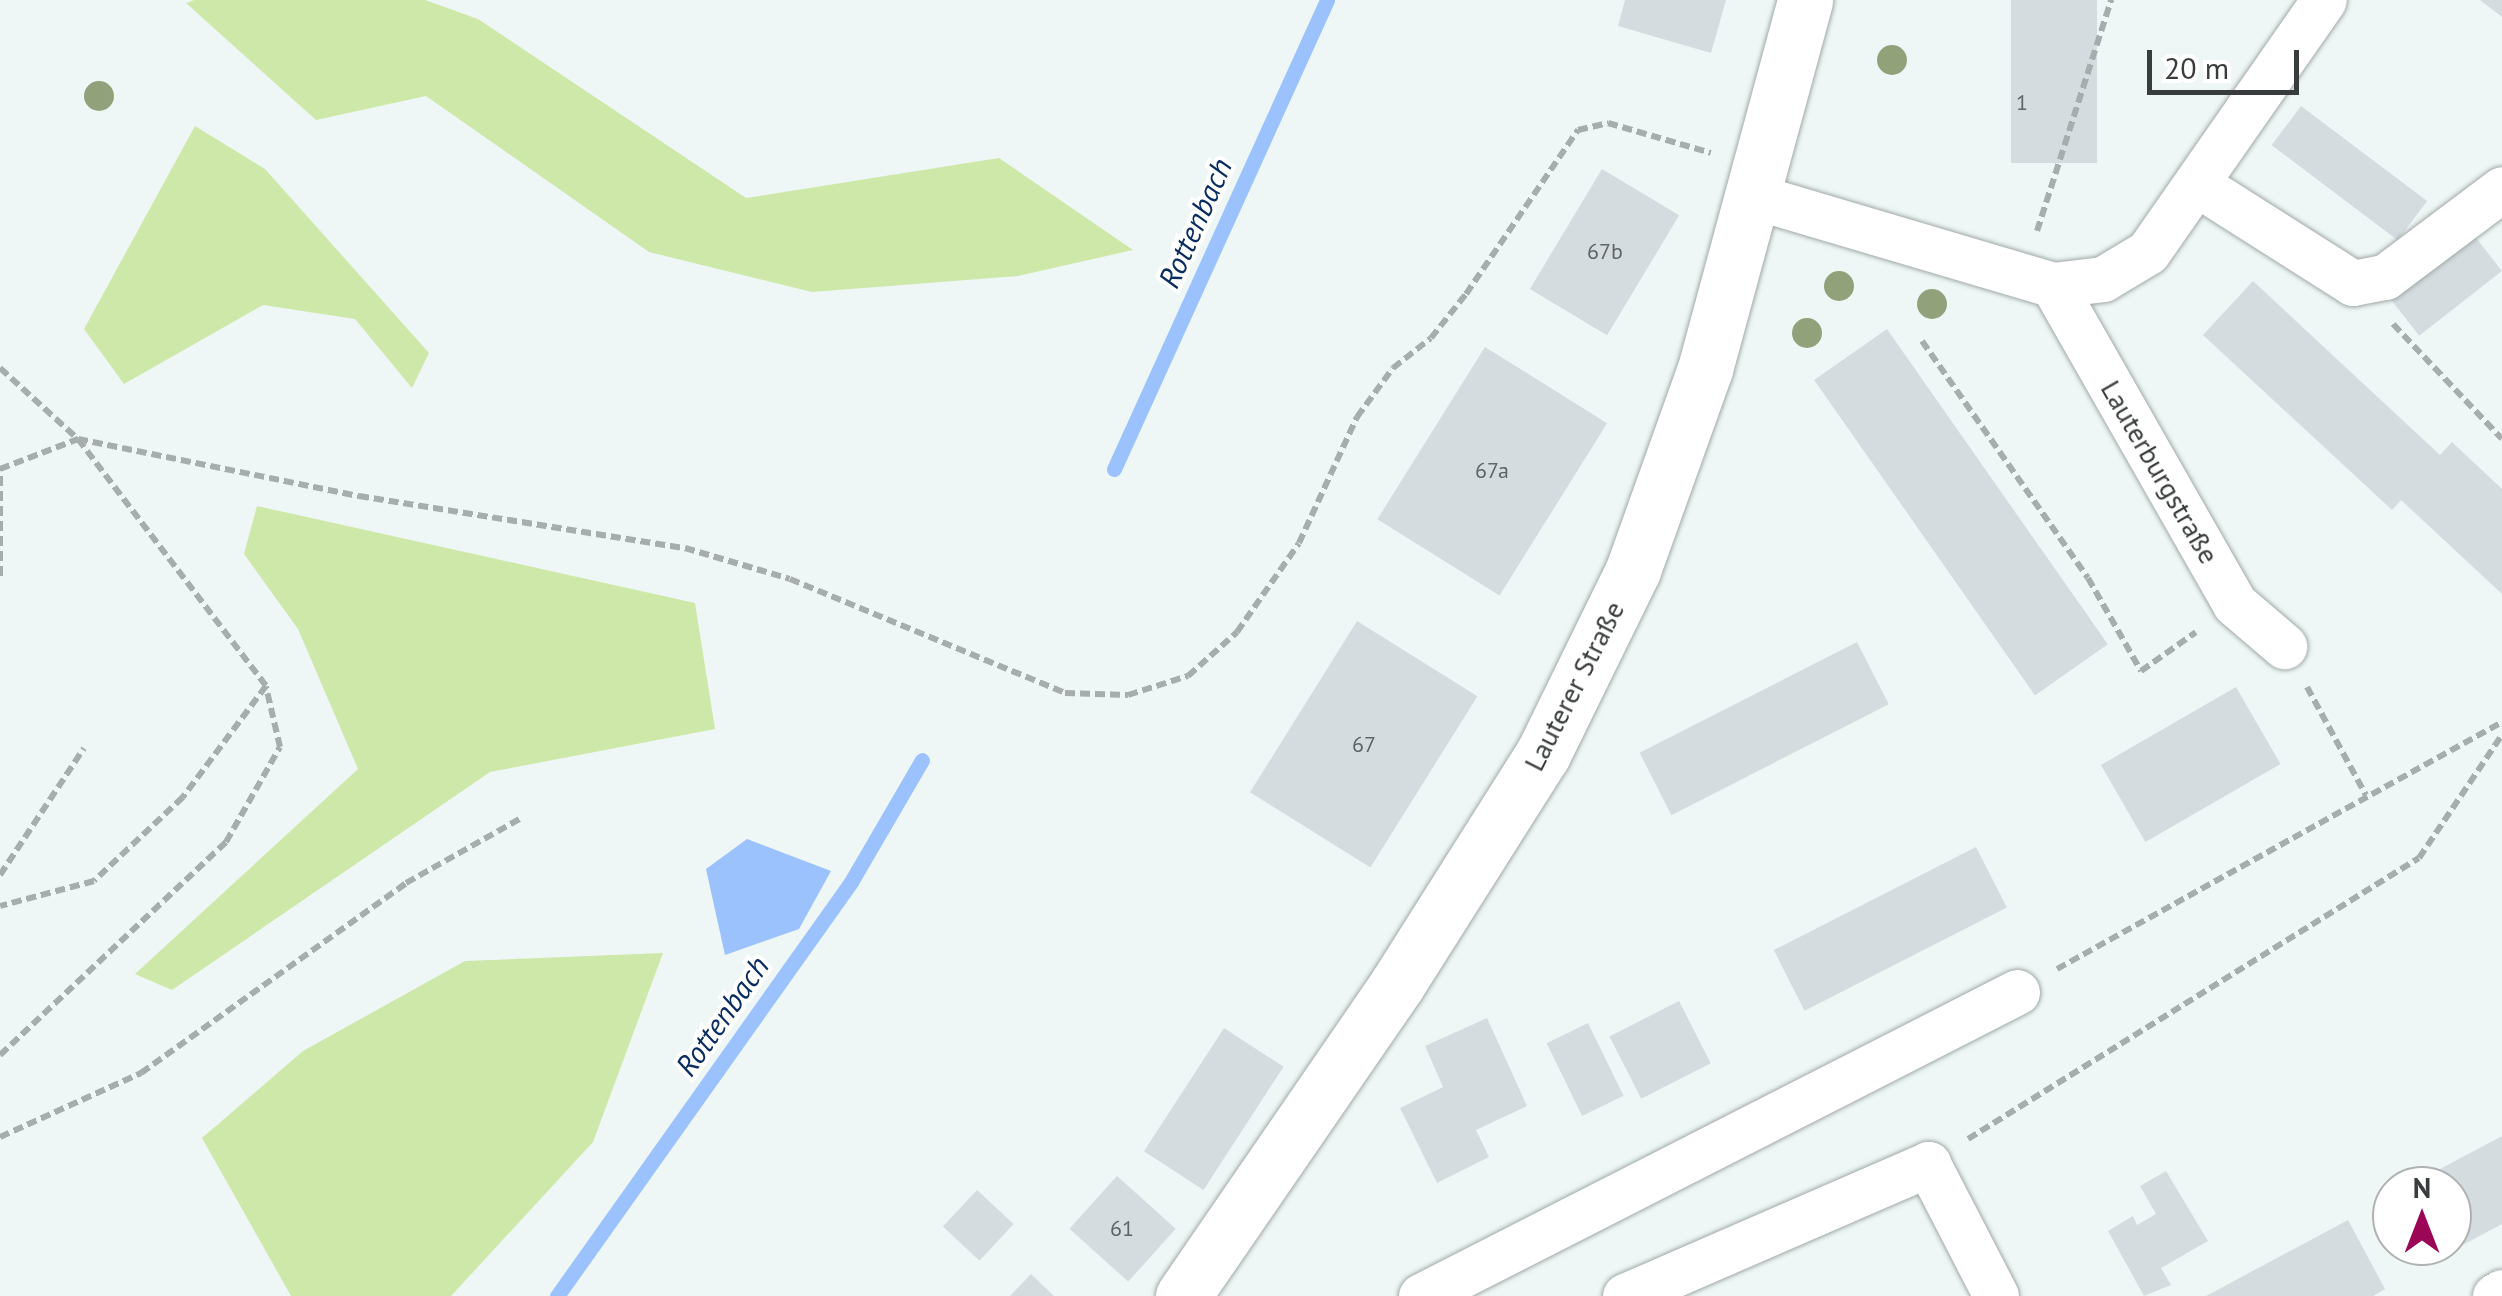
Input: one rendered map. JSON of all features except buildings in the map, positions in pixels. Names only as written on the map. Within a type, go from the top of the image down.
[{"type":"street","name":"Lauterer Straße","points":[[1183,1296],[1356,1047],[1542,754],[1632,570],[1675,462],[1805,0]]},
{"type":"street","points":[[1756,182],[2038,280],[2103,279],[2148,252],[2200,186],[2324,0]]},
{"type":"street","points":[[2200,186],[2353,283],[2385,277],[2502,189]]},
{"type":"street","name":"Lauterburgstraße","points":[[2038,280],[2235,604],[2284,646]]},
{"type":"street","points":[[1422,1296],[2016,992]]},
{"type":"street","points":[[1625,1296],[1928,1164],[1996,1296]]},
{"type":"street","points":[[2495,1296],[2502,1292]]},
{"type":"path","points":[[2038,280],[2111,0]]},
{"type":"path","points":[[0,576],[0,469],[78,440],[359,496],[685,548],[790,579],[1065,692],[1128,695],[1188,676],[1237,632],[1299,543],[1356,417],[1394,368],[1431,338],[1466,294],[1578,130],[1608,123],[1756,182]]},
{"type":"path","points":[[2402,332],[2502,439]]},
{"type":"path","points":[[1922,341],[2088,578],[2141,672],[2235,604]]},
{"type":"path","points":[[0,368],[78,440],[266,686],[280,747],[226,842],[0,1054]]},
{"type":"path","points":[[2284,646],[2366,795]]},
{"type":"path","points":[[0,906],[94,881],[183,798],[266,686]]},
{"type":"path","points":[[2016,992],[2502,722]]},
{"type":"path","points":[[1928,1164],[2419,858],[2502,735]]},
{"type":"path","points":[[0,874],[84,748]]},
{"type":"path","points":[[0,1136],[141,1072],[406,883],[523,817]]},
{"type":"green space","points":[[425,0],[478,19],[746,198],[999,158],[1133,250],[1018,276],[812,292],[649,252],[426,96],[316,120],[186,3]]},
{"type":"green space","points":[[195,126],[265,169],[429,353],[412,388],[355,319],[263,305],[124,384],[84,329]]},
{"type":"green space","points":[[257,506],[695,603],[715,729],[490,772],[172,990],[135,974],[358,769],[298,629],[244,554]]},
{"type":"green space","points":[[663,953],[593,1142],[451,1296],[291,1296],[202,1138],[303,1051],[465,961]]},
{"type":"water","points":[[747,839],[831,871],[799,929],[725,955],[706,869]]},
{"type":"waterway","name":"Rottenbach","points":[[1114,469],[1327,0]]},
{"type":"waterway","name":"Rottenbach","points":[[557,1296],[851,882],[922,760]]}]
